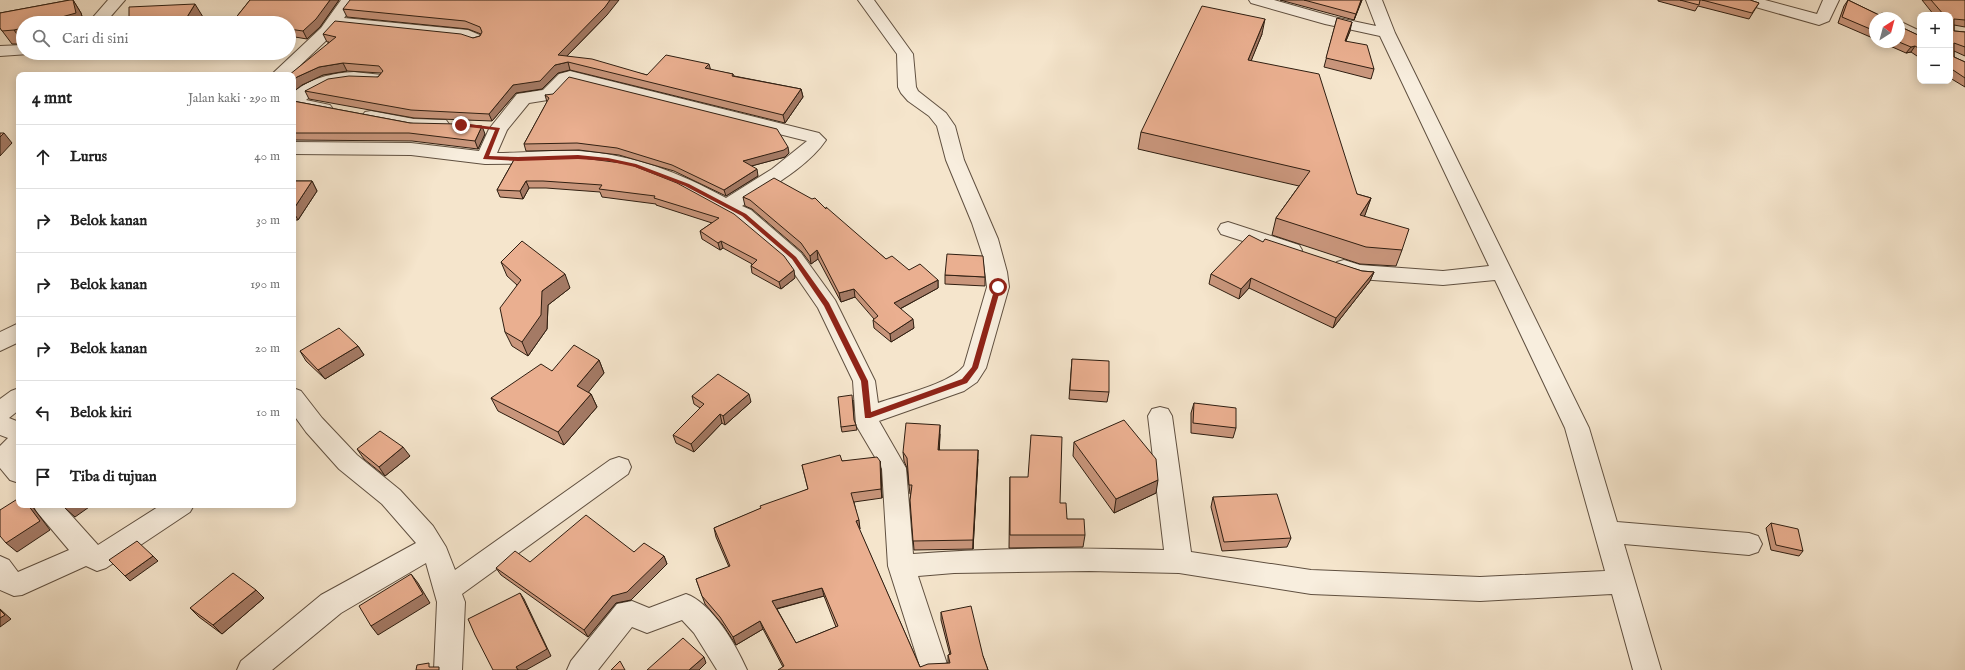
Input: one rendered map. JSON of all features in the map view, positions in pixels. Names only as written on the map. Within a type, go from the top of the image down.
[{"type":"street","points":[[102,16],[117,0]]},
{"type":"street","points":[[296,60],[327,31],[349,0]]},
{"type":"street","points":[[866,0],[905,54],[907,87],[909,92],[913,97],[941,118],[947,126],[953,154],[977,210],[996,264],[998,279],[998,287],[975,368],[965,381],[868,416]]},
{"type":"street","points":[[1257,0],[1331,21],[1387,33]]},
{"type":"street","points":[[1374,0],[1387,33],[1577,428],[1647,670]]},
{"type":"street","points":[[1750,1],[1818,20],[1822,18],[1831,0]]},
{"type":"street","points":[[333,22],[468,35],[476,39]]},
{"type":"street","points":[[1905,26],[1917,27]]},
{"type":"street","points":[[1905,29],[1917,36]]},
{"type":"street","points":[[296,43],[312,44]]},
{"type":"street","points":[[0,50],[16,50]]},
{"type":"street","points":[[283,72],[295,60]]},
{"type":"street","points":[[297,93],[340,77],[354,76],[376,79]]},
{"type":"street","points":[[485,158],[491,128],[523,98],[548,95],[565,78],[570,76],[772,126],[813,137],[817,140],[814,145],[780,173],[727,206]]},
{"type":"street","points":[[296,101],[298,103],[414,124],[453,124]]},
{"type":"street","points":[[296,148],[411,149],[485,158],[518,159],[578,157],[608,160],[636,165],[687,185],[744,215],[794,258],[827,305],[864,381],[868,425],[894,468],[901,566],[935,670]]},
{"type":"street","points":[[1228,229],[1359,272],[1443,278],[1502,272]]},
{"type":"street","points":[[0,343],[16,333]]},
{"type":"street","points":[[0,412],[16,399]]},
{"type":"street","points":[[296,401],[314,425],[348,462],[391,497],[424,534],[437,555],[451,602],[448,670]]},
{"type":"street","points":[[1160,416],[1179,562]]},
{"type":"street","points":[[0,424],[16,432]]},
{"type":"street","points":[[16,446],[6,456],[16,469]]},
{"type":"street","points":[[447,590],[619,468]]},
{"type":"street","points":[[49,508],[88,553],[97,560],[176,508]]},
{"type":"street","points":[[1607,532],[1749,544]]},
{"type":"street","points":[[251,670],[331,604],[432,547]]},
{"type":"street","points":[[0,568],[8,582],[18,584],[28,581],[88,553]]},
{"type":"street","points":[[901,566],[954,562],[1089,560],[1179,562],[1319,582],[1480,589],[1622,582]]},
{"type":"street","points":[[581,670],[627,613],[632,613],[647,622],[686,606],[704,624],[733,670]]},
{"type":"building","points":[[73,0],[76,13],[65,16],[16,16],[16,30],[2,31],[0,28],[0,13]]},
{"type":"building","points":[[250,0],[330,0],[316,19],[303,31],[296,30],[296,16],[237,16]]},
{"type":"building","points":[[350,0],[610,0],[558,55],[592,59],[647,75],[666,55],[709,64],[705,68],[733,74],[732,76],[801,89],[783,115],[568,62],[555,65],[540,81],[513,85],[489,114],[411,110],[305,91],[328,79],[349,76],[378,77],[383,71],[379,66],[343,63],[319,67],[296,78],[296,72],[293,72],[336,37],[323,34],[335,21],[461,34],[473,38],[480,36],[482,32],[480,27],[465,21],[343,9]]},
{"type":"building","points":[[1304,0],[1361,0],[1356,14]]},
{"type":"building","points":[[1680,0],[1700,0],[1699,5]]},
{"type":"building","points":[[1702,0],[1750,0],[1759,3],[1752,13]]},
{"type":"building","points":[[1848,0],[1873,12],[1869,12],[1869,28],[1842,17]]},
{"type":"building","points":[[1931,0],[1965,0],[1965,20],[1954,19],[1954,31],[1965,32],[1965,47],[1954,43],[1954,57],[1965,62],[1965,78],[1953,70],[1953,12],[1941,12]]},
{"type":"building","points":[[195,4],[188,16],[129,16],[129,7]]},
{"type":"building","points":[[1202,6],[1265,19],[1248,60],[1319,74],[1357,194],[1371,198],[1360,215],[1409,229],[1402,250],[1366,247],[1276,218],[1310,171],[1141,132]]},
{"type":"building","points":[[1337,18],[1352,22],[1345,41],[1367,45],[1374,69],[1326,58]]},
{"type":"building","points":[[1905,29],[1917,35],[1917,47],[1905,44]]},
{"type":"building","points":[[569,77],[777,129],[788,147],[784,150],[743,161],[757,169],[724,190],[672,165],[617,148],[577,143],[524,144],[549,98],[545,95],[553,94]]},
{"type":"building","points":[[296,102],[410,123],[482,126],[475,141],[409,133],[296,133]]},
{"type":"building","points":[[575,157],[629,164],[677,183],[734,214],[784,256],[794,270],[779,282],[751,266],[757,260],[721,241],[718,243],[700,231],[719,218],[654,198],[655,196],[599,189],[602,185],[543,181],[526,181],[520,191],[497,190],[515,158]]},
{"type":"building","points":[[774,178],[812,199],[815,198],[886,259],[892,256],[909,270],[920,264],[938,280],[894,303],[913,319],[890,334],[873,320],[878,316],[854,289],[839,293],[817,250],[810,256],[801,243],[750,200],[743,197]]},
{"type":"building","points":[[296,181],[312,181],[296,205]]},
{"type":"building","points":[[1249,235],[1263,242],[1265,239],[1362,271],[1374,272],[1336,318],[1251,278],[1241,289],[1211,274]]},
{"type":"building","points":[[522,241],[565,274],[542,291],[541,315],[522,342],[505,332],[500,308],[521,280],[501,262]]},
{"type":"building","points":[[947,254],[983,256],[985,277],[945,275]]},
{"type":"building","points":[[339,328],[358,346],[318,370],[300,351]]},
{"type":"building","points":[[574,345],[599,360],[577,386],[591,394],[558,432],[491,398],[541,364],[552,371]]},
{"type":"building","points":[[1072,359],[1109,361],[1109,392],[1070,390]]},
{"type":"building","points":[[718,374],[749,394],[723,416],[720,414],[691,444],[673,435],[704,404],[692,396]]},
{"type":"building","points":[[852,395],[854,420],[856,425],[841,427],[838,397]]},
{"type":"building","points":[[1194,403],[1236,408],[1236,428],[1193,423]]},
{"type":"building","points":[[1124,420],[1156,459],[1158,480],[1116,499],[1074,442]]},
{"type":"building","points":[[906,423],[940,425],[938,450],[978,450],[973,540],[913,541],[910,500],[912,485],[909,485],[907,458],[903,452]]},
{"type":"building","points":[[380,431],[403,447],[379,467],[357,449]]},
{"type":"building","points":[[1031,435],[1062,437],[1060,503],[1066,503],[1067,519],[1084,519],[1085,535],[1010,535],[1010,477],[1028,477]]},
{"type":"building","points":[[840,455],[842,461],[877,457],[880,461],[881,489],[851,493],[859,520],[856,521],[920,667],[928,664],[950,663],[948,655],[951,654],[941,612],[971,606],[983,656],[988,670],[778,670],[784,666],[760,621],[733,637],[720,617],[702,596],[696,579],[730,566],[714,528],[761,508],[760,506],[808,489],[802,465]],"holes":[[[822,588],[838,626],[796,643],[772,601]]]},
{"type":"building","points":[[1277,494],[1291,538],[1224,542],[1213,497]]},
{"type":"building","points":[[16,500],[16,508],[30,508],[40,521],[6,543],[0,536],[0,510]]},
{"type":"building","points":[[586,515],[634,552],[644,543],[664,556],[627,592],[612,596],[584,630],[496,568],[515,551],[530,562]]},
{"type":"building","points":[[1771,523],[1798,529],[1803,551],[1776,545]]},
{"type":"building","points":[[137,541],[153,556],[125,576],[109,560]]},
{"type":"building","points":[[233,573],[256,590],[213,625],[190,608]]},
{"type":"building","points":[[411,574],[423,594],[371,626],[359,606]]},
{"type":"building","points":[[520,593],[547,649],[516,667],[518,670],[493,670],[468,619]]},
{"type":"building","points":[[0,610],[5,615],[0,618]]},
{"type":"building","points":[[683,638],[704,657],[689,670],[647,670]]},
{"type":"building","points":[[620,661],[625,670],[611,670]]},
{"type":"building","points":[[429,663],[429,667],[439,667],[439,670],[416,670],[417,665]]},
{"type":"route","points":[[461,125],[498,129],[485,158],[518,159],[578,157],[636,165],[687,185],[744,215],[794,258],[827,305],[864,381],[868,416],[965,381],[975,368],[998,287]]}]
